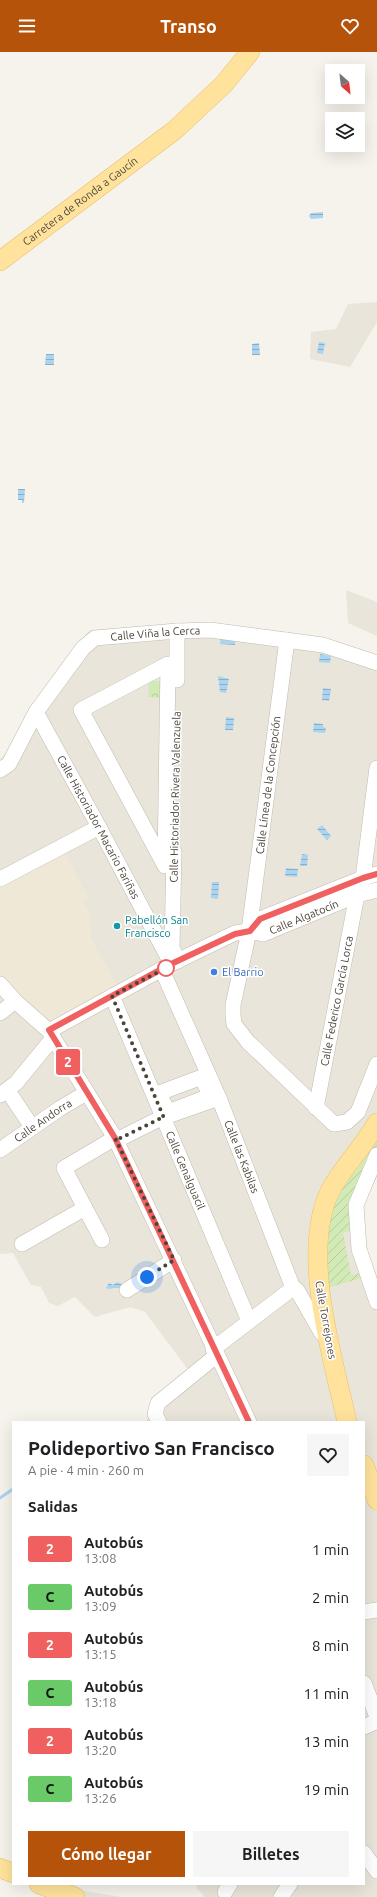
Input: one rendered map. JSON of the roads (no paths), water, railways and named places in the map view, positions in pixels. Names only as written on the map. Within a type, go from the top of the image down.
[{"type":"main road","name":"Carretera de Ronda a Gaucín","points":[[159,141],[204,92],[237,52]]},
{"type":"main road","name":"Carretera de Ronda a Gaucín","points":[[0,261],[113,178],[175,130],[224,84],[250,52]]},
{"type":"main road","name":"Calle Torrejones","points":[[347,1421],[320,1295],[319,1237],[326,1203],[331,1191],[377,1123]]},
{"type":"main road","points":[[365,1468],[377,1500]]},
{"type":"main road","points":[[0,1868],[12,1873]]},
{"type":"main road","points":[[43,1885],[75,1897]]},
{"type":"street","name":"Calle Viña la Cerca","points":[[0,770],[10,764],[36,712],[83,648],[95,638],[177,631],[210,630],[323,645],[377,663]]},
{"type":"street","name":"Calle Historiador Rivera Valenzuela","points":[[171,965],[177,631]]},
{"type":"street","name":"Calle Línea de la Concepción","points":[[287,640],[250,931],[233,1005],[234,1024],[248,1042],[334,1124],[347,1122],[358,1112],[377,1064]]},
{"type":"street","points":[[168,664],[168,703],[165,866],[81,710],[168,664]]},
{"type":"street","name":"Calle Historiador Macario Fariñas","points":[[36,712],[99,827],[171,965]]},
{"type":"street","points":[[357,895],[370,876],[377,768]]},
{"type":"street","points":[[0,880],[99,827]]},
{"type":"street","name":"Calle Algatocín","points":[[250,931],[260,919],[370,876]]},
{"type":"street","name":"Calle Algatocín","points":[[51,1034],[112,996],[235,934],[250,931],[263,934],[357,895],[377,890]]},
{"type":"street","name":"Calle Federico García Lorca","points":[[316,1108],[357,895]]},
{"type":"street","points":[[147,917],[173,914]]},
{"type":"street","name":"Calle las Kabilas","points":[[171,965],[219,1098],[293,1288],[297,1290],[321,1332],[328,1338]]},
{"type":"street","points":[[0,984],[15,1002],[51,1034],[115,1138],[174,1260],[215,1352],[249,1421]]},
{"type":"street","name":"Calle Genalguacil","points":[[112,996],[249,1321]]},
{"type":"street","points":[[0,1012],[15,1002]]},
{"type":"street","points":[[28,1121],[4,1093],[16,1082],[51,1034]]},
{"type":"street","name":"Calle Andorra","points":[[0,1150],[59,1109],[86,1093]]},
{"type":"street","points":[[102,1240],[64,1168],[115,1138],[121,1138],[159,1119],[219,1098]]},
{"type":"street","points":[[377,1155],[356,1205],[359,1248],[377,1302]]},
{"type":"street","points":[[22,1244],[85,1208]]},
{"type":"street","points":[[127,1290],[174,1260]]},
{"type":"street","points":[[159,1421],[156,1414],[158,1403],[249,1321],[293,1288]]},
{"type":"street","points":[[365,1612],[377,1610]]},
{"type":"street","points":[[365,1686],[377,1717]]},
{"type":"street","points":[[365,1727],[377,1721]]},
{"type":"street","points":[[365,1731],[377,1726]]},
{"type":"street","points":[[365,1846],[377,1862]]},
{"type":"street","points":[[365,1854],[377,1871]]},
{"type":"street","points":[[281,1897],[289,1885]]},
{"type":"water","points":[[323,212],[323,218],[311,219],[309,216],[311,213]]},
{"type":"water","points":[[319,342],[325,343],[323,354],[317,353]]},
{"type":"water","points":[[259,343],[260,355],[252,355],[252,344]]},
{"type":"water","points":[[46,354],[54,354],[54,365],[45,365]]},
{"type":"water","points":[[18,489],[25,489],[24,503],[22,503],[22,500],[18,500]]},
{"type":"water","points":[[221,636],[235,637],[235,645],[220,644]]},
{"type":"water","points":[[320,654],[331,656],[330,663],[319,662]]},
{"type":"water","points":[[218,676],[229,679],[226,693],[220,692]]},
{"type":"water","points":[[323,688],[331,689],[329,701],[322,700]]},
{"type":"water","points":[[226,717],[234,718],[233,730],[225,730]]},
{"type":"water","points":[[314,723],[323,724],[323,727],[326,728],[325,733],[313,732]]},
{"type":"water","points":[[322,825],[331,836],[327,840],[317,829]]},
{"type":"water","points":[[302,854],[308,855],[307,866],[300,866]]},
{"type":"water","points":[[286,868],[298,869],[297,877],[285,876]]},
{"type":"water","points":[[212,882],[219,882],[218,899],[211,898]]},
{"type":"water","points":[[117,1282],[122,1284],[120,1288],[106,1288],[109,1283],[113,1285]]},
{"type":"waterway","points":[[0,1498],[12,1490]]},
{"type":"place","name":"Pabellón San Francisco","points":[[117,926]]},
{"type":"place","name":"El Barrio","points":[[214,972]]}]
